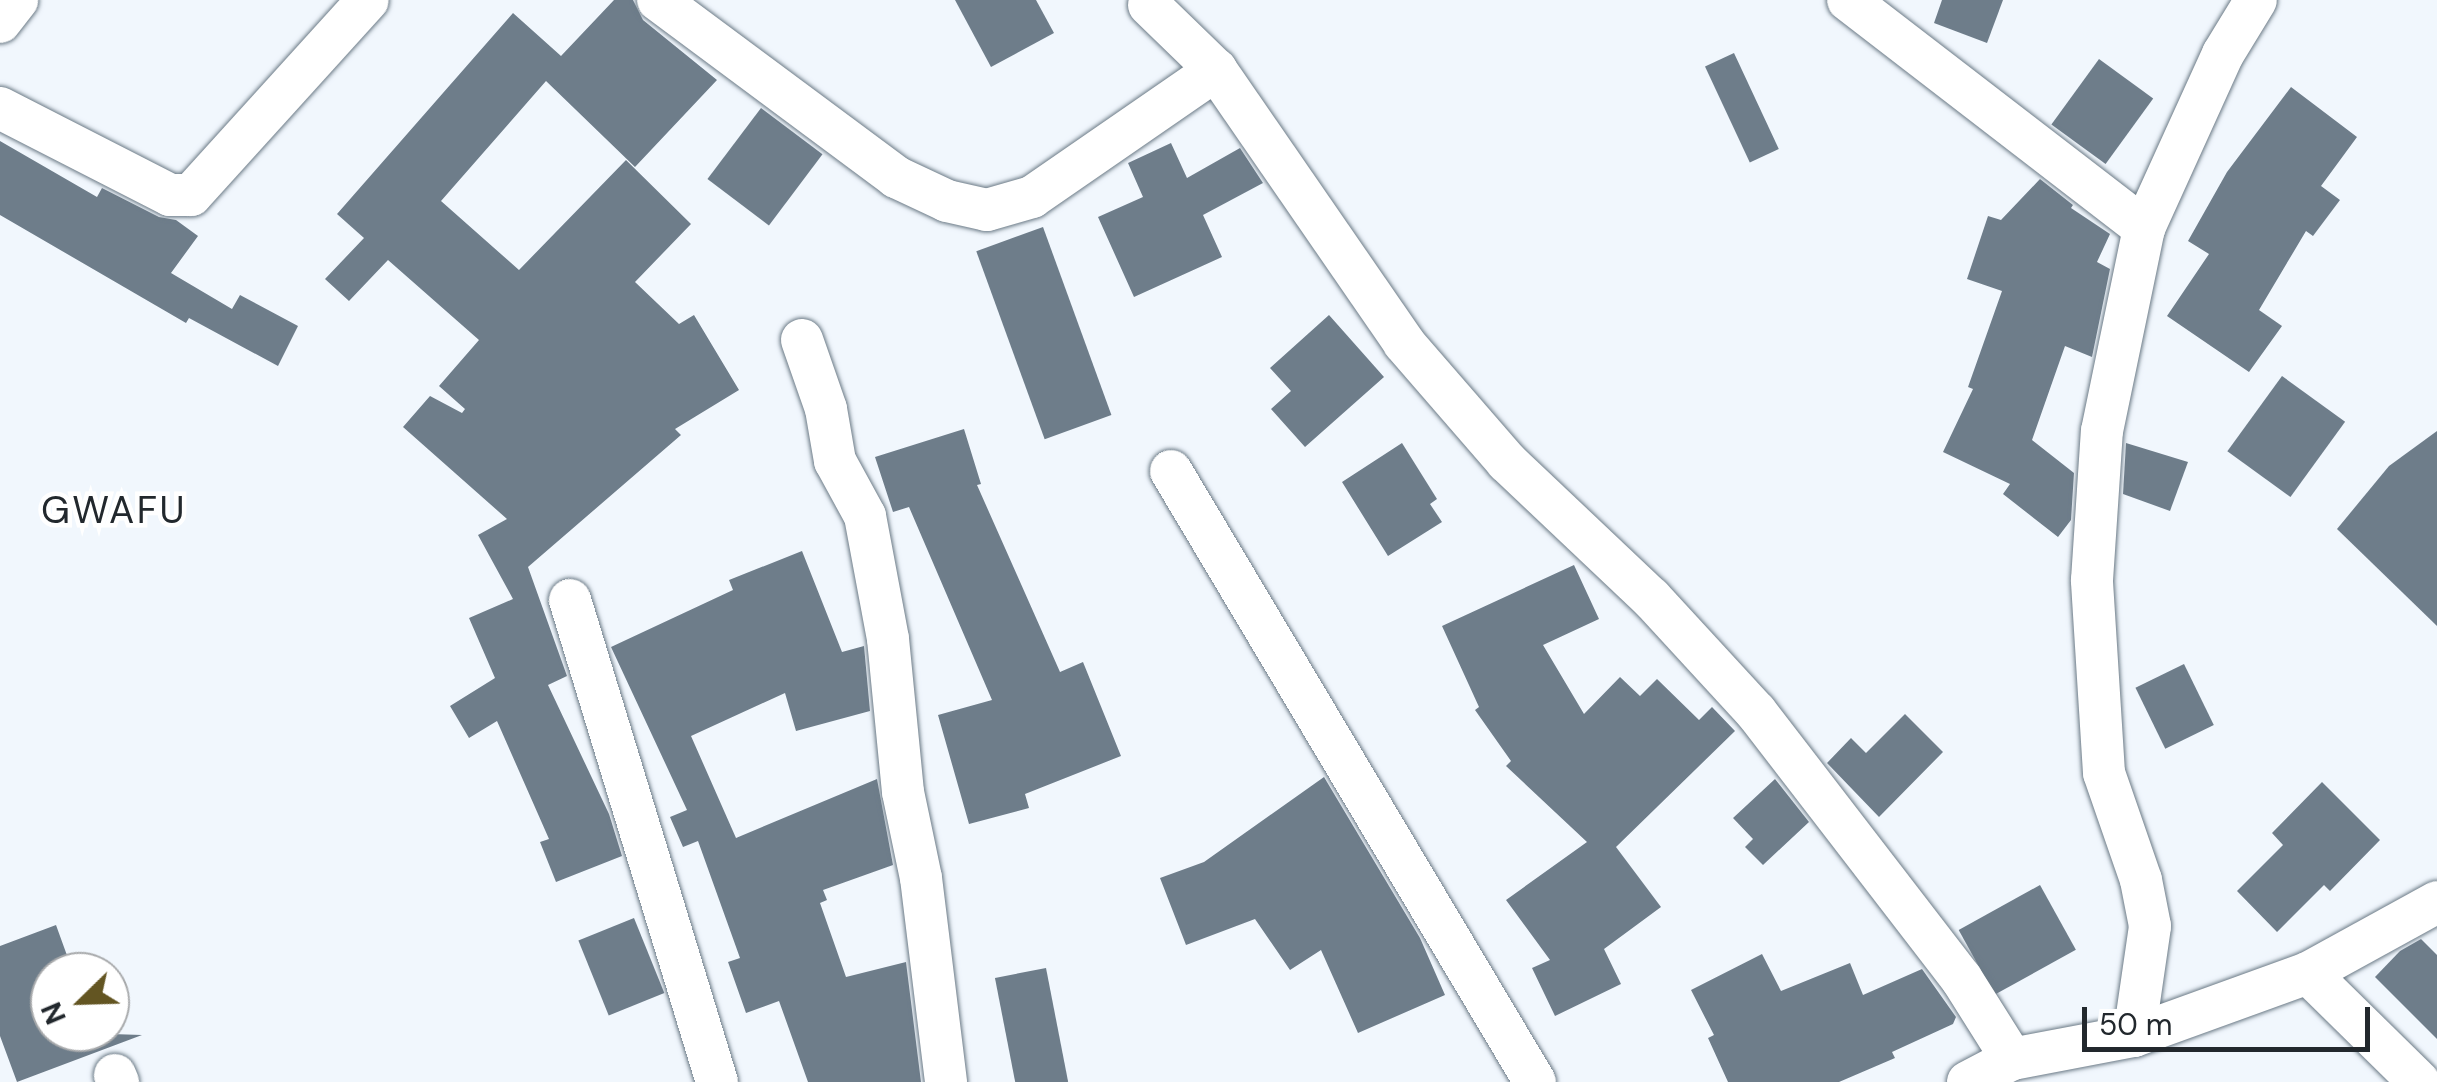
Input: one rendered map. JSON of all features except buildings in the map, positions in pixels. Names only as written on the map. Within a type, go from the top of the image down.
[{"type":"street","points":[[0,22],[17,0]]},
{"type":"street","points":[[0,108],[170,195],[191,195],[368,0]]},
{"type":"street","points":[[658,0],[896,176],[947,201],[987,210],[1032,196],[1216,70]]},
{"type":"street","points":[[1848,0],[2144,228]]},
{"type":"street","points":[[2134,1036],[2150,926],[2141,880],[2104,774],[2092,580],[2102,431],[2144,228],[2223,54],[2256,0]]},
{"type":"street","points":[[1149,4],[1216,70],[1404,343],[1508,462],[1651,598],[1756,712],[1961,978],[2012,1058]]},
{"type":"street","points":[[802,340],[826,409],[835,461],[865,516],[888,639],[903,792],[922,878],[946,1082]]},
{"type":"street","points":[[1171,471],[1535,1082]]},
{"type":"street","points":[[570,600],[717,1082]]},
{"type":"street","points":[[1968,1082],[2012,1058],[2134,1036],[2308,972],[2437,902]]},
{"type":"street","points":[[2308,972],[2419,1082]]},
{"type":"district","name":"GWAFU","points":[[114,511]]}]
